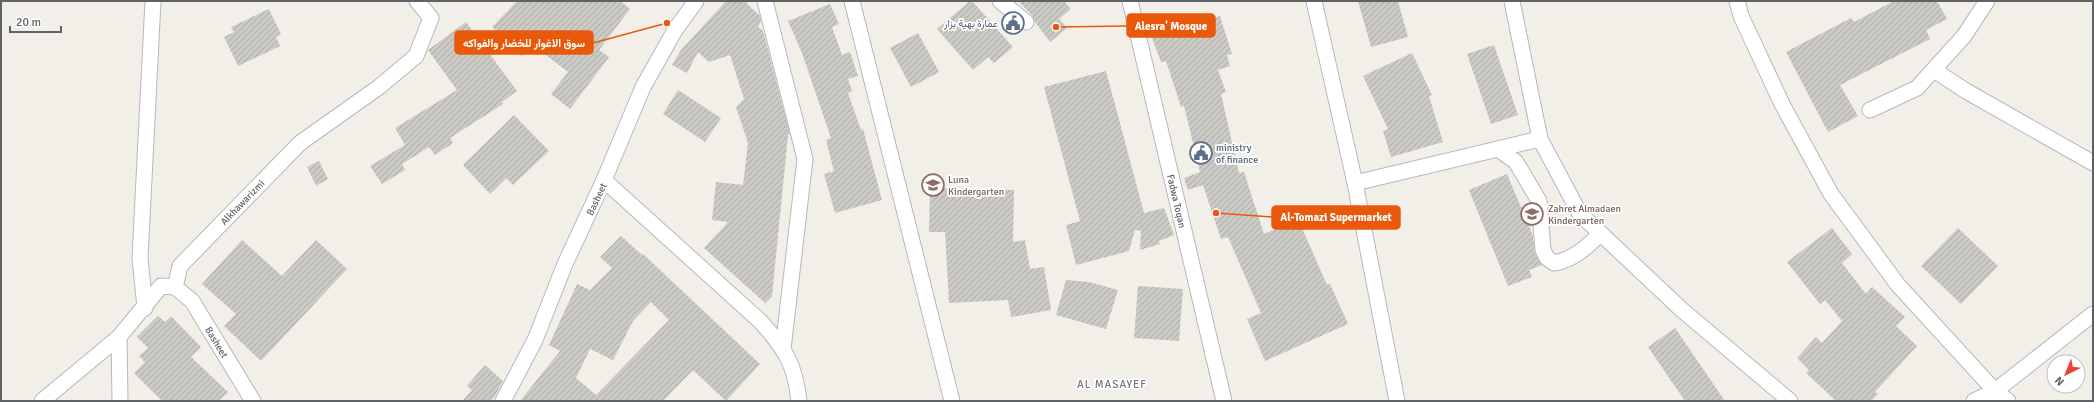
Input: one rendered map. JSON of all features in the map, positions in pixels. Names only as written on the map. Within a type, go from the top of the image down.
[{"type":"street","points":[[145,308],[140,258],[153,1]]},
{"type":"street","name":"Alkhawarizmi","points":[[176,287],[180,266],[300,143],[379,87],[416,56],[431,18],[417,1]]},
{"type":"street","name":"Basheet","points":[[503,401],[535,340],[565,264],[604,180],[643,87],[675,30],[696,1]]},
{"type":"street","points":[[765,1],[805,159],[783,349]]},
{"type":"street","points":[[852,1],[952,401]]},
{"type":"street","points":[[1000,1],[1026,22]]},
{"type":"street","name":"Fadwa Toqan","points":[[1130,1],[1224,401]]},
{"type":"street","points":[[1314,1],[1355,183],[1397,401]]},
{"type":"street","points":[[1512,1],[1540,139],[1580,214],[1682,310],[1790,401]]},
{"type":"street","points":[[1737,1],[1741,16],[1782,104],[1831,194],[1898,285],[1995,392],[2008,401]]},
{"type":"street","points":[[1870,110],[1917,88],[1964,36],[1987,1]]},
{"type":"street","points":[[1934,70],[1966,91],[2093,163]]},
{"type":"street","points":[[1355,183],[1540,139]]},
{"type":"street","points":[[1498,149],[1516,162],[1539,201],[1543,250],[1547,258],[1554,263],[1564,261],[1585,248],[1600,234]]},
{"type":"street","points":[[604,180],[760,322],[783,349],[789,359],[797,379],[799,401]]},
{"type":"street","points":[[42,401],[118,337],[145,308],[162,286],[176,287]]},
{"type":"street","name":"Basheet","points":[[176,287],[192,301],[253,401]]},
{"type":"street","points":[[1974,401],[1995,392],[2093,314]]},
{"type":"street","points":[[118,337],[120,401]]},
{"type":"building","points":[[517,1],[620,1],[630,9],[599,50],[609,57],[570,109],[551,94],[568,72],[533,45],[522,56],[492,27]]},
{"type":"building","points":[[726,1],[746,1],[748,5],[760,16],[761,21],[758,27],[763,31],[790,134],[788,135],[772,296],[765,303],[704,248],[728,222],[712,220],[716,182],[743,185],[748,143],[736,107],[744,99],[730,55],[709,62],[698,52],[687,73],[672,65],[681,50]]},
{"type":"building","points":[[970,1],[972,1],[1013,47],[994,63],[988,57],[973,70],[937,29]]},
{"type":"building","points":[[1018,1],[1064,1],[1071,9],[1059,19],[1067,28],[1050,42],[1035,22],[1032,15]]},
{"type":"building","points":[[1358,1],[1398,1],[1408,37],[1371,47]]},
{"type":"building","points":[[1894,1],[1937,1],[1947,19],[1926,30],[1930,39],[1840,85],[1858,116],[1828,132],[1786,52],[1851,18],[1854,22]]},
{"type":"building","points":[[830,4],[839,24],[832,27],[842,55],[850,52],[858,76],[848,79],[852,91],[848,93],[861,130],[863,129],[882,200],[835,213],[824,174],[834,171],[826,140],[831,138],[802,53],[788,21]]},
{"type":"building","points":[[269,9],[281,34],[276,37],[280,46],[238,66],[224,37],[234,32],[231,27]]},
{"type":"building","points":[[1220,16],[1232,54],[1227,55],[1230,66],[1218,70],[1226,92],[1221,94],[1239,173],[1244,172],[1264,234],[1298,219],[1327,285],[1330,284],[1348,324],[1265,361],[1247,319],[1261,313],[1228,237],[1221,239],[1203,185],[1188,190],[1184,178],[1200,172],[1184,106],[1181,107],[1166,61],[1161,62],[1152,38]]},
{"type":"building","points":[[466,22],[517,91],[502,102],[503,104],[450,138],[453,143],[435,155],[429,147],[402,164],[405,170],[382,184],[370,166],[405,145],[395,128],[457,90],[428,50]]},
{"type":"building","points":[[918,33],[939,72],[911,87],[890,48]]},
{"type":"building","points":[[1494,45],[1518,115],[1491,124],[1467,54]]},
{"type":"building","points":[[1412,53],[1432,95],[1429,96],[1443,142],[1391,157],[1383,131],[1388,129],[1363,76]]},
{"type":"building","points":[[1106,71],[1144,213],[1164,208],[1174,235],[1159,241],[1160,244],[1140,250],[1141,231],[1135,230],[1129,251],[1076,265],[1066,225],[1080,221],[1044,87]]},
{"type":"building","points":[[678,90],[721,118],[705,142],[663,114]]},
{"type":"building","points":[[514,115],[549,151],[513,185],[506,178],[490,194],[463,165]]},
{"type":"building","points":[[319,161],[328,179],[316,186],[307,167]]},
{"type":"building","points":[[1507,174],[1533,236],[1535,254],[1542,265],[1529,270],[1532,277],[1508,286],[1469,190]]},
{"type":"building","points":[[930,188],[1014,190],[1013,242],[1025,240],[1030,269],[1044,267],[1051,310],[1011,317],[1008,300],[949,303],[945,232],[929,232]]},
{"type":"building","points":[[1832,228],[1852,254],[1842,263],[1866,294],[1872,287],[1905,317],[1896,326],[1917,346],[1875,392],[1878,394],[1871,401],[1836,401],[1806,373],[1809,370],[1797,358],[1816,337],[1822,343],[1842,321],[1825,300],[1820,304],[1787,262]]},
{"type":"building","points":[[1958,228],[1998,266],[1961,304],[1921,266]]},
{"type":"building","points":[[621,236],[642,255],[643,254],[760,364],[726,401],[693,370],[663,401],[520,401],[560,351],[549,345],[577,284],[590,290],[612,268],[600,257]],"holes":[[[651,302],[669,320],[596,395],[576,378],[590,349],[613,360],[633,321]]]},
{"type":"building","points":[[242,240],[282,276],[316,240],[347,269],[261,361],[224,326],[236,314],[202,284]]},
{"type":"building","points":[[1066,280],[1089,282],[1118,290],[1106,329],[1056,315]]},
{"type":"building","points":[[1138,286],[1183,289],[1179,341],[1134,338]]},
{"type":"building","points":[[158,316],[165,322],[171,316],[201,347],[191,357],[228,392],[219,401],[162,401],[134,373],[145,362],[139,356],[148,348],[137,337]]},
{"type":"building","points":[[1675,328],[1725,401],[1685,401],[1648,347]]},
{"type":"building","points":[[485,365],[503,381],[495,396],[491,401],[462,401],[472,390],[467,386]]},
{"type":"place","name":"سوق الاغوار للخضار والفواكه","points":[[667,23]]},
{"type":"place","name":"عمارة بهية بزار","points":[[1013,23]]},
{"type":"place","name":"Alesra' Mosque","points":[[1056,27]]},
{"type":"place","name":"ministry of finance","points":[[1201,153]]},
{"type":"place","name":"Luna Kindergarten","points":[[933,185]]},
{"type":"place","name":"Al-Tomazi Supermarket","points":[[1216,213]]},
{"type":"place","name":"Zahret Almadaen Kindergarten","points":[[1532,214]]},
{"type":"district","name":"AL MASAYEF","points":[[1112,384]]}]
